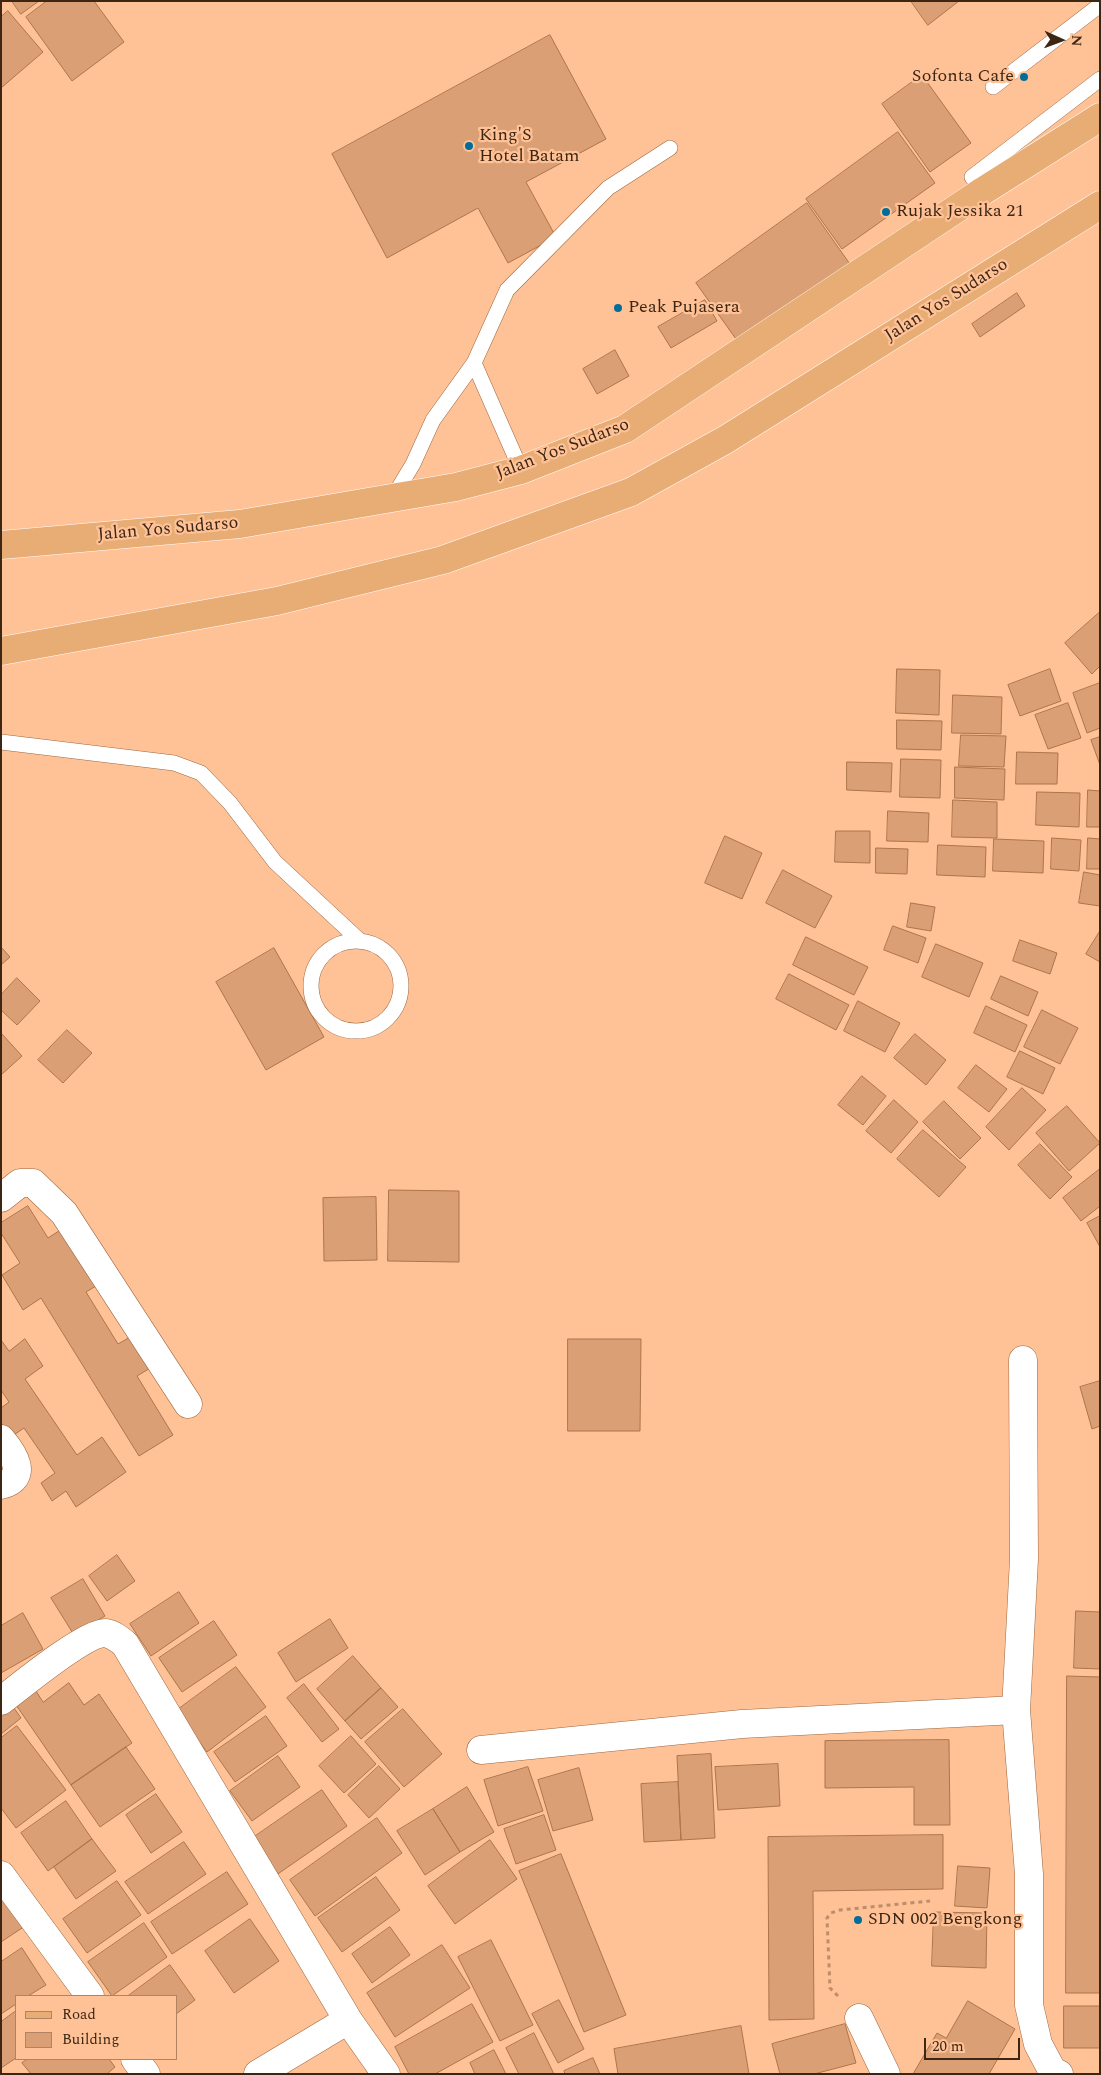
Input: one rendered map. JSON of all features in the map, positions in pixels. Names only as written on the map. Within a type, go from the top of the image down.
[{"type":"main road","name":"Jalan Yos Sudarso","points":[[1,546],[240,524],[456,488],[521,470],[625,429],[983,191],[1100,117]]},
{"type":"main road","name":"Jalan Yos Sudarso","points":[[1,651],[277,601],[443,560],[631,492],[725,440],[1100,205]]},
{"type":"street","points":[[1,1198],[20,1183],[33,1183],[64,1213],[188,1404]]},
{"type":"street","points":[[1022,1360],[1024,1559],[1016,1710],[1029,1874],[1029,2004],[1038,2044],[1053,2072],[1059,2074]]},
{"type":"street","points":[[1,1440],[15,1457],[17,1468],[15,1476],[8,1484],[1,1485]]},
{"type":"street","points":[[1,1701],[63,1654],[92,1638],[104,1633],[115,1636],[125,1644],[348,2020],[386,2074]]},
{"type":"street","points":[[481,1750],[742,1724],[1016,1710]]},
{"type":"street","points":[[1,1875],[89,1995]]},
{"type":"street","points":[[860,2018],[886,2074]]},
{"type":"street","points":[[258,2074],[348,2020]]},
{"type":"street","points":[[136,2060],[146,2074]]},
{"type":"lane","points":[[993,86],[1100,5]]},
{"type":"lane","points":[[983,191],[972,177],[1100,79]]},
{"type":"lane","points":[[392,499],[413,464],[433,420],[474,363],[507,290],[608,188],[670,148]]},
{"type":"lane","points":[[474,363],[521,470]]},
{"type":"lane","points":[[1,742],[174,763],[201,773],[230,803],[275,862],[359,940],[374,944],[388,953],[397,966],[401,981],[400,996],[393,1011],[384,1022],[371,1028],[357,1031],[343,1030],[330,1023],[320,1013],[313,1001],[310,987],[312,972],[318,959],[329,949],[343,942],[359,940]]},
{"type":"path","points":[[860,2018],[850,2000],[835,1994],[830,1988],[828,1918],[831,1913],[840,1910],[930,1901]]},
{"type":"building","points":[[12,1],[39,1],[21,14]]},
{"type":"building","points":[[47,1],[94,1],[124,42],[72,81],[26,17]]},
{"type":"building","points":[[911,1],[959,1],[928,25]]},
{"type":"building","points":[[8,11],[43,52],[1,88],[1,17]]},
{"type":"building","name":"King'S Hotel Batam","points":[[550,35],[606,139],[526,182],[556,237],[508,263],[478,208],[387,258],[332,154]]},
{"type":"building","points":[[922,75],[971,143],[930,172],[882,104]]},
{"type":"building","points":[[898,132],[935,183],[842,249],[806,199]]},
{"type":"building","points":[[807,203],[852,267],[741,346],[696,283]]},
{"type":"building","points":[[1017,293],[1025,306],[980,337],[972,324]]},
{"type":"building","points":[[705,300],[717,321],[671,348],[658,327]]},
{"type":"building","points":[[615,350],[629,376],[597,394],[583,369]]},
{"type":"building","points":[[1100,612],[1100,666],[1092,674],[1065,643]]},
{"type":"building","points":[[897,669],[940,670],[939,715],[896,713]]},
{"type":"building","points":[[1050,669],[1061,701],[1020,716],[1008,685]]},
{"type":"building","points":[[1100,683],[1100,728],[1087,733],[1073,693]]},
{"type":"building","points":[[953,695],[1002,697],[1001,734],[952,733]]},
{"type":"building","points":[[1068,703],[1081,738],[1048,749],[1035,715]]},
{"type":"building","points":[[897,720],[942,721],[941,750],[897,749]]},
{"type":"building","points":[[961,735],[1006,736],[1004,767],[959,766]]},
{"type":"building","points":[[1100,737],[1100,765],[1091,740]]},
{"type":"building","points":[[1017,752],[1058,753],[1057,784],[1016,784]]},
{"type":"building","points":[[901,759],[941,760],[940,798],[900,797]]},
{"type":"building","points":[[847,762],[892,763],[891,792],[847,790]]},
{"type":"building","points":[[955,767],[1005,769],[1004,800],[955,798]]},
{"type":"building","points":[[1088,790],[1100,791],[1100,827],[1087,827]]},
{"type":"building","points":[[1037,792],[1080,793],[1079,827],[1036,825]]},
{"type":"building","points":[[953,800],[997,802],[997,838],[952,837]]},
{"type":"building","points":[[888,811],[929,813],[928,842],[887,841]]},
{"type":"building","points":[[836,831],[870,831],[870,863],[835,862]]},
{"type":"building","points":[[725,836],[762,853],[742,899],[705,883]]},
{"type":"building","points":[[1052,838],[1081,840],[1079,871],[1051,869]]},
{"type":"building","points":[[1088,838],[1100,839],[1100,869],[1087,869]]},
{"type":"building","points":[[994,839],[1044,841],[1043,873],[993,871]]},
{"type":"building","points":[[938,845],[986,847],[985,877],[937,875]]},
{"type":"building","points":[[876,848],[908,849],[907,874],[876,873]]},
{"type":"building","points":[[783,870],[832,896],[815,928],[766,903]]},
{"type":"building","points":[[1084,872],[1100,875],[1100,906],[1079,903]]},
{"type":"building","points":[[911,903],[935,907],[931,931],[907,927]]},
{"type":"building","points":[[893,926],[926,938],[918,963],[884,950]]},
{"type":"building","points":[[1100,931],[1100,962],[1086,954]]},
{"type":"building","points":[[806,937],[868,967],[854,995],[793,965]]},
{"type":"building","points":[[1020,940],[1057,953],[1050,974],[1013,961]]},
{"type":"building","points":[[936,944],[983,963],[969,997],[922,977]]},
{"type":"building","points":[[1,947],[10,957],[1,965]]},
{"type":"building","points":[[274,948],[324,1037],[266,1070],[216,982]]},
{"type":"building","points":[[789,974],[849,1005],[836,1030],[776,999]]},
{"type":"building","points":[[1001,976],[1038,992],[1028,1016],[991,999]]},
{"type":"building","points":[[17,978],[40,1001],[17,1025],[1,1010],[1,995]]},
{"type":"building","points":[[858,1001],[900,1023],[885,1052],[844,1031]]},
{"type":"building","points":[[986,1006],[1027,1025],[1015,1052],[974,1033]]},
{"type":"building","points":[[1042,1010],[1078,1028],[1060,1064],[1024,1047]]},
{"type":"building","points":[[67,1030],[92,1053],[63,1083],[38,1060]]},
{"type":"building","points":[[1,1033],[22,1056],[1,1075]]},
{"type":"building","points":[[915,1034],[946,1060],[926,1085],[894,1058]]},
{"type":"building","points":[[1020,1051],[1055,1068],[1043,1094],[1007,1077]]},
{"type":"building","points":[[976,1065],[1007,1089],[989,1112],[958,1088]]},
{"type":"building","points":[[862,1076],[886,1096],[863,1125],[838,1105]]},
{"type":"building","points":[[1022,1088],[1046,1110],[1009,1150],[986,1127]]},
{"type":"building","points":[[894,1100],[918,1122],[891,1153],[866,1131]]},
{"type":"building","points":[[944,1101],[981,1138],[960,1159],[923,1122]]},
{"type":"building","points":[[1067,1106],[1100,1143],[1069,1171],[1036,1133]]},
{"type":"building","points":[[923,1130],[966,1167],[939,1197],[897,1159]]},
{"type":"building","points":[[1040,1144],[1072,1177],[1050,1199],[1018,1165]]},
{"type":"building","points":[[1100,1169],[1100,1206],[1081,1221],[1063,1198]]},
{"type":"building","points":[[389,1190],[459,1191],[459,1262],[388,1261]]},
{"type":"building","points":[[376,1197],[377,1260],[324,1261],[323,1198]]},
{"type":"building","points":[[28,1206],[48,1238],[65,1227],[101,1283],[86,1292],[118,1344],[132,1336],[152,1367],[137,1376],[173,1435],[139,1456],[41,1298],[23,1310],[2,1275],[20,1263],[1,1233],[1,1223]]},
{"type":"building","points":[[1100,1216],[1100,1247],[1087,1223]]},
{"type":"building","points":[[25,1339],[43,1366],[25,1379],[77,1455],[102,1437],[126,1472],[76,1507],[66,1491],[52,1501],[41,1483],[55,1473],[24,1428],[11,1437],[1,1423],[1,1408],[9,1402],[1,1390],[1,1340],[9,1351]]},
{"type":"building","points":[[568,1339],[641,1339],[640,1431],[568,1431]]},
{"type":"building","points":[[1100,1381],[1100,1426],[1092,1429],[1080,1387]]},
{"type":"building","points":[[117,1555],[135,1581],[107,1601],[89,1576]]},
{"type":"building","points":[[83,1579],[105,1616],[74,1635],[51,1598]]},
{"type":"building","points":[[179,1592],[199,1623],[151,1656],[130,1624]]},
{"type":"building","points":[[1076,1611],[1100,1612],[1100,1669],[1074,1668]]},
{"type":"building","points":[[23,1613],[43,1649],[1,1673],[1,1626]]},
{"type":"building","points":[[330,1619],[348,1648],[296,1682],[278,1653]]},
{"type":"building","points":[[214,1621],[237,1655],[182,1692],[159,1658]]},
{"type":"building","points":[[353,1656],[381,1688],[345,1721],[317,1689]]},
{"type":"building","points":[[236,1667],[266,1707],[207,1752],[176,1711]]},
{"type":"building","points":[[1067,1676],[1100,1677],[1100,1993],[1066,1993]]},
{"type":"building","points":[[69,1683],[84,1705],[99,1694],[132,1743],[71,1785],[14,1702],[34,1688],[43,1702]]},
{"type":"building","points":[[304,1684],[339,1729],[322,1742],[287,1698]]},
{"type":"building","points":[[381,1688],[398,1707],[361,1739],[345,1721]]},
{"type":"building","points":[[9,1701],[21,1718],[1,1734],[1,1707]]},
{"type":"building","points":[[403,1709],[442,1754],[404,1787],[365,1742]]},
{"type":"building","points":[[266,1716],[287,1746],[235,1782],[214,1752]]},
{"type":"building","points":[[17,1726],[66,1790],[16,1828],[1,1808],[1,1738]]},
{"type":"building","points":[[351,1736],[376,1764],[344,1793],[319,1766]]},
{"type":"building","points":[[949,1740],[950,1825],[914,1825],[914,1787],[825,1788],[825,1741]]},
{"type":"building","points":[[126,1747],[155,1789],[100,1827],[71,1785]]},
{"type":"building","points":[[711,1754],[715,1838],[681,1840],[677,1756]]},
{"type":"building","points":[[278,1756],[300,1787],[252,1821],[230,1791]]},
{"type":"building","points":[[778,1764],[780,1806],[718,1810],[715,1767]]},
{"type":"building","points":[[379,1766],[400,1789],[369,1818],[348,1795]]},
{"type":"building","points":[[528,1767],[543,1811],[498,1826],[484,1780]]},
{"type":"building","points":[[579,1768],[593,1820],[553,1831],[538,1780]]},
{"type":"building","points":[[678,1782],[681,1840],[644,1842],[641,1784]]},
{"type":"building","points":[[467,1787],[494,1832],[460,1852],[433,1809]]},
{"type":"building","points":[[322,1790],[347,1826],[272,1878],[247,1842]]},
{"type":"building","points":[[156,1794],[182,1832],[151,1853],[126,1815]]},
{"type":"building","points":[[66,1801],[92,1839],[48,1871],[21,1833]]},
{"type":"building","points":[[433,1809],[460,1852],[425,1875],[397,1831]]},
{"type":"building","points":[[544,1815],[556,1850],[516,1864],[504,1829]]},
{"type":"building","points":[[377,1818],[402,1853],[315,1916],[290,1880]]},
{"type":"building","points":[[943,1835],[943,1889],[813,1891],[814,2019],[769,2020],[768,1837]]},
{"type":"building","points":[[92,1839],[116,1871],[76,1899],[54,1867]]},
{"type":"building","points":[[490,1840],[517,1879],[455,1924],[428,1886]]},
{"type":"building","points":[[184,1842],[206,1874],[148,1914],[125,1882]]},
{"type":"building","points":[[561,1854],[626,2015],[584,2032],[519,1871]]},
{"type":"building","points":[[958,1866],[990,1868],[987,1908],[955,1906]]},
{"type":"building","points":[[227,1872],[248,1904],[172,1954],[151,1922]]},
{"type":"building","points":[[376,1877],[400,1910],[342,1952],[318,1918]]},
{"type":"building","points":[[117,1881],[141,1915],[87,1953],[63,1919]]},
{"type":"building","points":[[1,1897],[25,1926],[1,1942]]},
{"type":"building","points":[[934,1912],[987,1913],[986,1968],[932,1966]]},
{"type":"building","points":[[250,1919],[279,1961],[234,1993],[205,1951]]},
{"type":"building","points":[[144,1923],[167,1957],[113,1995],[111,1995],[88,1962]]},
{"type":"building","points":[[390,1927],[410,1955],[372,1983],[352,1954]]},
{"type":"building","points":[[491,1940],[533,2025],[500,2041],[458,1957]]},
{"type":"building","points":[[442,1945],[470,1988],[395,2037],[367,1993]]},
{"type":"building","points":[[22,1948],[46,1985],[30,1995],[15,1995],[15,2005],[1,2014],[1,1962]]},
{"type":"building","points":[[170,1965],[195,2000],[178,2013],[178,1995],[129,1995]]},
{"type":"building","points":[[559,2000],[584,2049],[558,2063],[532,2014]]},
{"type":"building","points":[[968,2001],[1015,2029],[989,2074],[913,2074],[937,2033],[946,2038]]},
{"type":"building","points":[[472,2004],[493,2042],[435,2074],[409,2074],[395,2047]]},
{"type":"building","points":[[1064,2006],[1100,2006],[1100,2048],[1064,2048]]},
{"type":"building","points":[[15,2012],[15,2059],[1,2068],[1,2022]]},
{"type":"building","points":[[845,2024],[856,2063],[814,2074],[780,2074],[772,2044]]},
{"type":"building","points":[[741,2026],[749,2074],[618,2074],[614,2049]]},
{"type":"building","points":[[534,2033],[554,2074],[519,2074],[506,2048]]},
{"type":"building","points":[[494,2050],[506,2074],[475,2074],[470,2063]]},
{"type":"building","points":[[593,2058],[600,2074],[565,2074],[564,2071]]},
{"type":"building","points":[[26,2060],[110,2060],[115,2067],[107,2074],[31,2074],[22,2063]]},
{"type":"place","name":"Sofonta Cafe","points":[[1024,77]]},
{"type":"place","name":"King'S Hotel Batam","points":[[469,146]]},
{"type":"place","name":"Rujak Jessika 21","points":[[886,212]]},
{"type":"place","name":"Peak Pujasera","points":[[618,308]]},
{"type":"place","name":"SDN 002 Bengkong","points":[[858,1920]]}]
